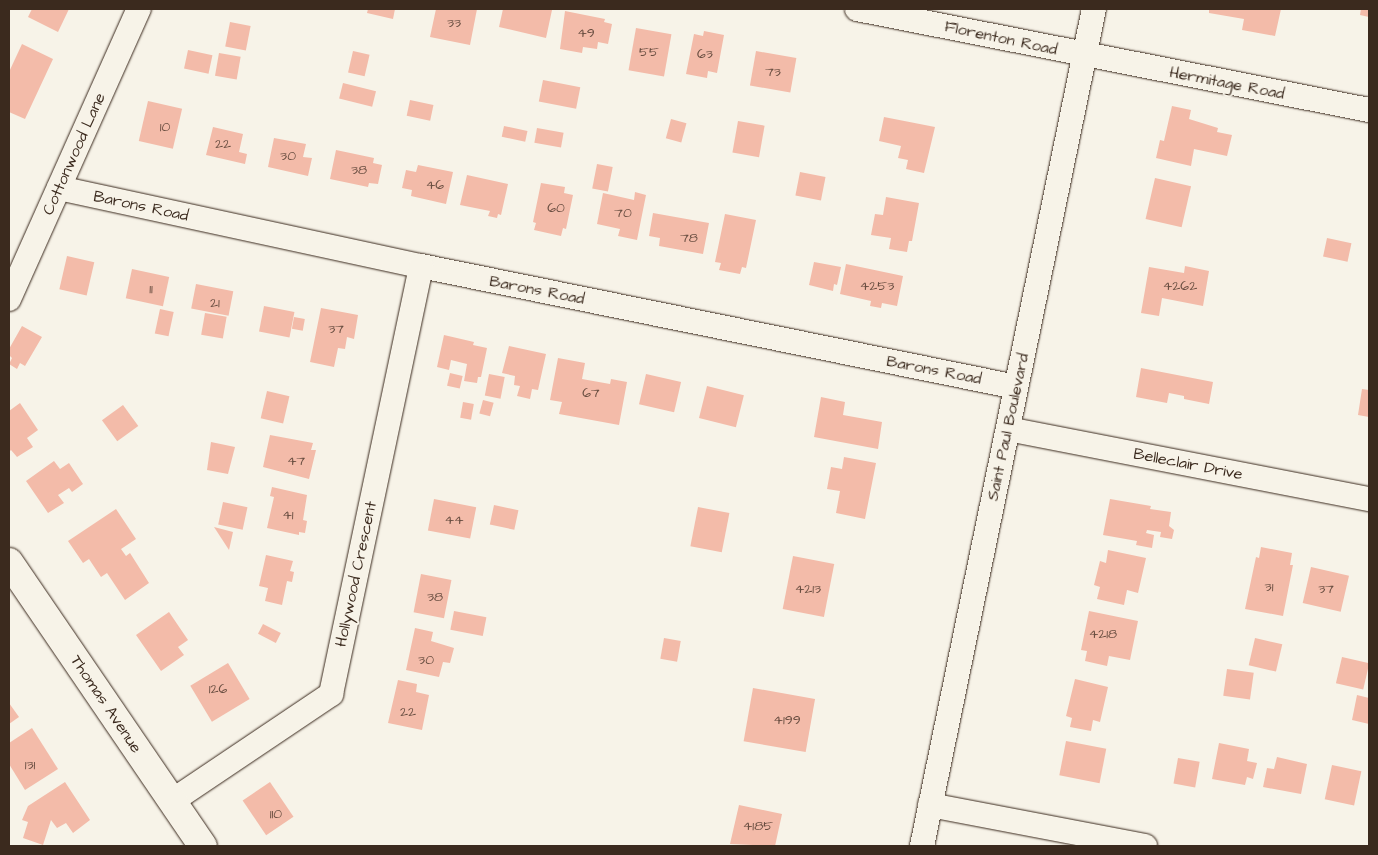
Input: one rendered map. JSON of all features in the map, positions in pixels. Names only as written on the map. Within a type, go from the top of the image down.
[{"type":"main road","name":"Thomas Avenue","points":[[9,562],[203,846]]},
{"type":"street","name":"Cottonwood Lane","points":[[9,299],[140,9]]},
{"type":"street","name":"Florenton Road","points":[[858,9],[1085,56]]},
{"type":"street","name":"Saint Paul Boulevard","points":[[922,846],[1094,9]]},
{"type":"street","name":"Hermitage Road","points":[[1085,56],[1369,110]]},
{"type":"street","name":"Barons Road","points":[[59,188],[421,266],[1016,387]]},
{"type":"street","name":"Hollywood Crescent","points":[[172,801],[331,694],[421,266]]},
{"type":"street","name":"Belleclair Drive","points":[[1008,429],[1369,499]]},
{"type":"street","points":[[930,805],[1145,846]]},
{"type":"building","points":[[32,9],[69,9],[58,32],[28,17]]},
{"type":"building","points":[[368,9],[395,9],[393,19],[367,13]]},
{"type":"building","points":[[436,9],[477,9],[470,45],[430,37]]},
{"type":"building","points":[[503,9],[552,10],[546,38],[499,27]]},
{"type":"building","points":[[1209,9],[1281,9],[1275,36],[1242,30],[1244,19],[1209,13]]},
{"type":"building","points":[[1361,9],[1369,9],[1369,17],[1360,15]]},
{"type":"building","points":[[565,11],[605,19],[604,22],[612,24],[608,44],[598,42],[597,49],[583,47],[582,53],[560,49]]},
{"type":"building","points":[[230,22],[251,26],[246,51],[225,47]]},
{"type":"building","points":[[636,28],[671,34],[664,77],[629,70]]},
{"type":"building","points":[[704,31],[724,35],[717,73],[708,71],[707,78],[686,74],[694,34],[703,36]]},
{"type":"building","points":[[22,44],[53,59],[25,119],[9,112],[9,72]]},
{"type":"building","points":[[188,50],[212,55],[209,74],[184,69]]},
{"type":"building","points":[[353,51],[370,55],[365,76],[348,72]]},
{"type":"building","points":[[756,51],[796,58],[790,93],[750,85]]},
{"type":"building","points":[[219,53],[241,57],[237,79],[215,76]]},
{"type":"building","points":[[543,80],[580,87],[576,109],[539,102]]},
{"type":"building","points":[[343,83],[376,91],[372,107],[339,99]]},
{"type":"building","points":[[410,100],[433,105],[430,121],[407,116]]},
{"type":"building","points":[[148,101],[182,109],[173,149],[139,141]]},
{"type":"building","points":[[1172,106],[1191,110],[1189,119],[1218,128],[1217,132],[1232,135],[1227,156],[1194,149],[1191,166],[1156,158],[1160,140],[1164,141]]},
{"type":"building","points":[[884,117],[935,127],[924,173],[906,169],[908,160],[898,158],[901,146],[879,141]]},
{"type":"building","points":[[671,119],[686,123],[681,142],[666,138]]},
{"type":"building","points":[[738,121],[765,126],[759,157],[732,153]]},
{"type":"building","points":[[504,126],[527,131],[525,142],[502,137]]},
{"type":"building","points":[[213,127],[243,134],[239,152],[247,154],[245,164],[206,155]]},
{"type":"building","points":[[537,128],[564,133],[561,147],[534,143]]},
{"type":"building","points":[[274,138],[306,144],[303,157],[312,158],[308,176],[268,167]]},
{"type":"building","points":[[336,150],[374,158],[373,163],[382,165],[378,184],[369,183],[368,187],[330,179]]},
{"type":"building","points":[[597,164],[613,167],[608,192],[592,189]]},
{"type":"building","points":[[418,165],[453,172],[446,204],[411,196],[412,190],[402,188],[406,170],[416,172]]},
{"type":"building","points":[[800,172],[826,177],[821,201],[795,196]]},
{"type":"building","points":[[467,175],[508,184],[501,215],[498,214],[497,218],[488,216],[490,211],[460,205]]},
{"type":"building","points":[[1155,178],[1191,186],[1182,227],[1146,219]]},
{"type":"building","points":[[541,183],[565,187],[564,193],[573,195],[566,229],[563,228],[561,236],[534,230],[536,223],[533,222]]},
{"type":"building","points":[[635,192],[646,195],[637,240],[618,236],[620,229],[597,224],[603,193],[634,200]]},
{"type":"building","points":[[886,197],[919,203],[912,241],[909,241],[907,252],[889,249],[891,238],[871,235],[875,214],[883,215]]},
{"type":"building","points":[[653,213],[709,223],[703,254],[659,246],[660,238],[649,236]]},
{"type":"building","points":[[725,214],[756,220],[746,268],[742,267],[740,274],[719,270],[721,263],[715,262]]},
{"type":"building","points":[[1327,238],[1351,243],[1348,262],[1323,257]]},
{"type":"building","points":[[67,256],[94,262],[87,295],[59,289]]},
{"type":"building","points":[[814,262],[841,267],[837,285],[834,284],[833,291],[809,285]]},
{"type":"building","points":[[846,264],[903,276],[897,306],[882,303],[881,308],[870,306],[871,301],[840,294]]},
{"type":"building","points":[[1185,266],[1209,271],[1203,306],[1162,298],[1159,316],[1141,313],[1149,267],[1184,273]]},
{"type":"building","points":[[132,269],[169,277],[163,306],[126,298]]},
{"type":"building","points":[[196,284],[233,291],[229,316],[191,309]]},
{"type":"building","points":[[264,306],[294,312],[289,337],[259,332]]},
{"type":"building","points":[[321,308],[358,315],[354,339],[347,337],[345,349],[338,348],[334,367],[310,362]]},
{"type":"building","points":[[160,309],[174,312],[168,336],[155,333]]},
{"type":"building","points":[[205,313],[227,317],[223,338],[201,335]]},
{"type":"building","points":[[294,317],[305,319],[303,331],[292,329]]},
{"type":"building","points":[[22,326],[42,337],[25,366],[20,363],[17,369],[9,364],[12,358],[9,355],[9,349]]},
{"type":"building","points":[[444,335],[474,342],[473,345],[487,348],[481,377],[478,377],[477,383],[464,381],[467,364],[451,360],[449,370],[437,367]]},
{"type":"building","points":[[509,346],[546,354],[538,390],[532,389],[530,399],[517,396],[520,386],[514,385],[515,376],[502,373]]},
{"type":"building","points":[[558,358],[585,363],[582,379],[610,384],[611,379],[627,382],[619,425],[559,414],[562,402],[550,400]]},
{"type":"building","points":[[1141,368],[1213,382],[1209,404],[1184,399],[1184,396],[1169,393],[1167,403],[1136,397]]},
{"type":"building","points":[[450,373],[463,376],[460,389],[447,386]]},
{"type":"building","points":[[489,374],[505,377],[501,399],[485,396]]},
{"type":"building","points":[[646,374],[681,382],[674,412],[639,404]]},
{"type":"building","points":[[707,386],[744,395],[736,427],[699,418]]},
{"type":"building","points":[[1362,389],[1369,390],[1369,417],[1358,415]]},
{"type":"building","points":[[267,391],[289,396],[283,423],[261,418]]},
{"type":"building","points":[[821,397],[845,402],[843,415],[882,422],[878,449],[814,437]]},
{"type":"building","points":[[483,400],[494,403],[490,416],[479,414]]},
{"type":"building","points":[[463,402],[474,404],[471,420],[460,418]]},
{"type":"building","points":[[20,403],[38,430],[27,438],[33,447],[17,457],[11,450],[9,452],[9,411]]},
{"type":"building","points":[[123,405],[138,426],[117,441],[102,420]]},
{"type":"building","points":[[270,435],[313,443],[311,450],[316,450],[309,479],[263,467]]},
{"type":"building","points":[[211,442],[235,447],[228,474],[207,470]]},
{"type":"building","points":[[844,457],[876,463],[865,519],[836,513],[840,491],[827,489],[831,467],[842,469]]},
{"type":"building","points":[[54,461],[60,469],[69,463],[83,484],[72,492],[69,488],[58,495],[64,503],[48,513],[26,481]]},
{"type":"building","points":[[272,487],[307,495],[303,520],[307,521],[305,533],[299,532],[299,535],[267,528],[274,497],[270,496]]},
{"type":"building","points":[[434,499],[476,507],[470,539],[428,530]]},
{"type":"building","points":[[1110,499],[1151,506],[1150,509],[1171,512],[1169,526],[1174,530],[1172,539],[1160,537],[1161,532],[1147,530],[1146,533],[1154,535],[1152,548],[1136,545],[1137,541],[1103,535]]},
{"type":"building","points":[[223,502],[247,507],[243,530],[218,524]]},
{"type":"building","points":[[494,505],[518,510],[514,530],[490,525]]},
{"type":"building","points":[[698,507],[729,513],[722,552],[690,546]]},
{"type":"building","points":[[116,509],[136,539],[121,549],[126,556],[130,553],[149,583],[125,600],[107,573],[101,577],[89,559],[83,563],[68,541]]},
{"type":"building","points":[[214,527],[233,532],[229,550]]},
{"type":"building","points":[[1261,547],[1292,553],[1290,565],[1293,565],[1283,616],[1245,609],[1256,557],[1259,558]]},
{"type":"building","points":[[1108,550],[1146,558],[1138,593],[1127,590],[1124,605],[1097,599],[1100,587],[1094,585],[1100,561],[1106,563]]},
{"type":"building","points":[[266,555],[293,561],[290,571],[294,572],[292,582],[287,581],[282,605],[265,601],[268,588],[259,586]]},
{"type":"building","points":[[793,556],[834,564],[824,617],[783,609]]},
{"type":"building","points":[[1311,567],[1349,576],[1341,612],[1303,603]]},
{"type":"building","points":[[421,574],[451,580],[444,618],[414,612]]},
{"type":"building","points":[[454,611],[486,617],[483,636],[450,630]]},
{"type":"building","points":[[1089,611],[1138,621],[1130,660],[1109,656],[1107,666],[1085,661],[1087,651],[1081,650]]},
{"type":"building","points":[[169,612],[188,640],[178,647],[184,655],[161,671],[136,635]]},
{"type":"building","points":[[263,624],[281,633],[276,643],[258,634]]},
{"type":"building","points":[[415,628],[433,632],[431,641],[454,648],[450,663],[443,662],[439,677],[406,670]]},
{"type":"building","points":[[664,638],[681,641],[677,662],[660,659]]},
{"type":"building","points":[[1255,638],[1282,644],[1276,672],[1249,665]]},
{"type":"building","points":[[1342,657],[1369,663],[1363,690],[1336,683]]},
{"type":"building","points":[[228,663],[250,699],[212,722],[190,686]]},
{"type":"building","points":[[1227,669],[1254,673],[1250,699],[1223,696]]},
{"type":"building","points":[[1075,679],[1108,687],[1100,722],[1093,720],[1091,731],[1070,727],[1072,718],[1066,716]]},
{"type":"building","points":[[398,680],[417,684],[416,692],[429,695],[422,730],[388,723]]},
{"type":"building","points":[[753,688],[815,699],[806,752],[744,741]]},
{"type":"building","points":[[1357,695],[1369,698],[1369,724],[1352,720]]},
{"type":"building","points":[[9,703],[19,717],[9,724]]},
{"type":"building","points":[[32,728],[58,769],[25,790],[9,764],[9,743]]},
{"type":"building","points":[[1066,741],[1106,749],[1100,783],[1059,775]]},
{"type":"building","points":[[1219,743],[1249,749],[1247,761],[1257,763],[1253,779],[1247,777],[1245,785],[1212,779]]},
{"type":"building","points":[[1277,757],[1307,764],[1301,794],[1263,787],[1267,768],[1274,769]]},
{"type":"building","points":[[1178,758],[1200,762],[1195,787],[1173,784]]},
{"type":"building","points":[[1332,765],[1361,771],[1354,805],[1325,799]]},
{"type":"building","points":[[65,782],[90,820],[73,833],[66,823],[57,828],[51,820],[43,845],[23,838],[28,822],[22,820],[28,806]]},
{"type":"building","points":[[270,782],[293,817],[266,835],[243,800]]},
{"type":"building","points":[[739,805],[782,814],[775,846],[730,844]]}]
